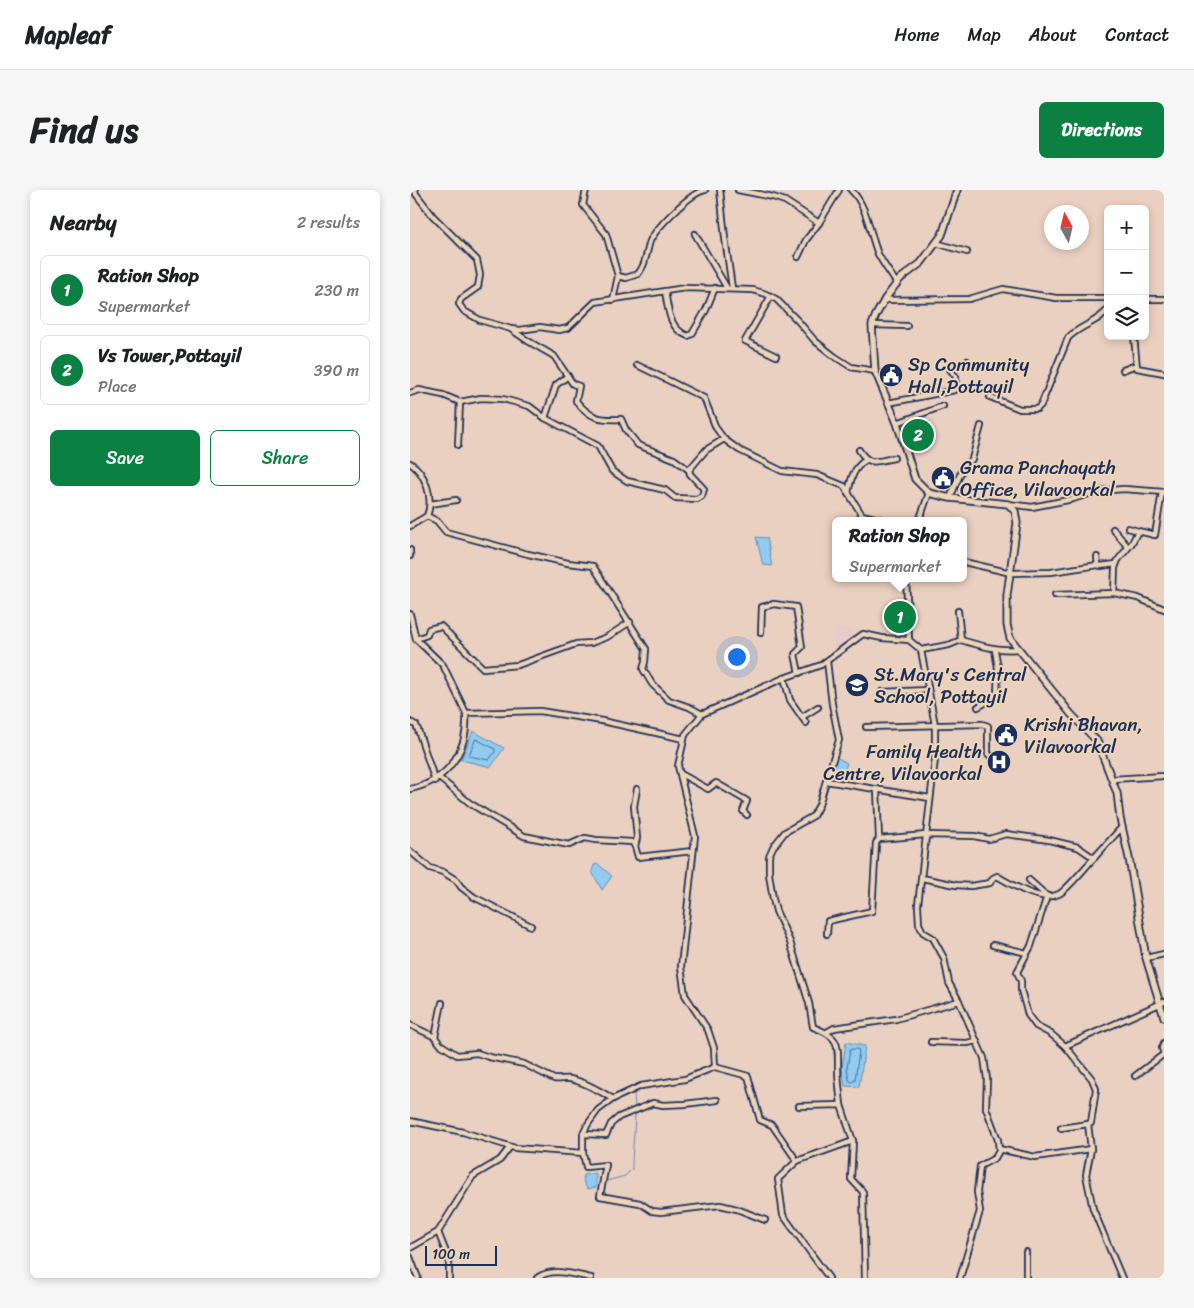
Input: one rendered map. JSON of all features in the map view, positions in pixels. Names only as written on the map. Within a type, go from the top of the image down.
[{"type":"street","points":[[415,190],[433,216],[477,260],[480,275],[478,287],[461,299],[459,304],[464,311],[480,320],[511,329],[520,330],[540,327],[560,330],[568,328],[595,302],[685,288],[753,290],[771,296],[790,312],[822,348],[851,367],[875,371]]},
{"type":"street","points":[[586,190],[583,204],[606,234],[618,276],[613,300]]},
{"type":"street","points":[[618,276],[626,278],[638,274],[645,262],[649,243],[654,233],[684,201],[705,190]]},
{"type":"street","points":[[720,190],[730,288]]},
{"type":"street","points":[[738,190],[785,201],[819,222]]},
{"type":"street","points":[[798,257],[806,240],[839,190]]},
{"type":"street","points":[[851,190],[858,197],[878,254],[896,284]]},
{"type":"street","points":[[957,190],[942,234],[921,263],[896,284],[884,300],[872,325],[875,371],[897,424],[915,479],[929,493],[950,498],[1032,507],[1073,499],[1098,491],[1124,489],[1163,492],[1156,535],[1128,528]]},
{"type":"street","points":[[695,234],[730,288]]},
{"type":"street","points":[[936,243],[967,252]]},
{"type":"street","points":[[665,291],[670,319],[682,334],[688,336],[692,334],[706,310],[715,288]]},
{"type":"street","points":[[884,300],[969,299],[1003,289],[1056,298],[1104,298]]},
{"type":"street","points":[[771,296],[745,341],[776,356]]},
{"type":"street","points":[[1149,299],[1164,299]]},
{"type":"street","points":[[990,397],[1020,409],[1037,409],[1041,406],[1068,338],[1075,330],[1104,314]]},
{"type":"street","points":[[872,325],[907,326]]},
{"type":"street","points":[[410,393],[419,390],[443,395],[460,402],[481,398],[503,399],[529,406],[545,418],[598,446],[612,471],[627,481],[665,490],[675,498],[697,499],[702,496],[704,489],[689,470],[674,458],[638,445],[626,430],[621,419],[602,420],[586,412],[576,401],[579,386],[573,384],[554,356],[511,329]]},
{"type":"street","points":[[1134,340],[1136,365],[1140,370],[1164,373]]},
{"type":"street","points":[[888,402],[956,390],[956,377],[950,369],[967,361]]},
{"type":"street","points":[[637,365],[704,398],[716,428],[724,439],[739,450],[782,470],[817,475],[844,486],[862,515],[871,517]]},
{"type":"street","points":[[1123,370],[1136,365]]},
{"type":"street","points":[[545,418],[556,385],[568,376]]},
{"type":"street","points":[[458,445],[460,402]]},
{"type":"street","points":[[897,424],[943,406]]},
{"type":"street","points":[[950,498],[962,470],[972,458],[981,426]]},
{"type":"street","points":[[689,470],[706,450],[724,439]]},
{"type":"street","points":[[859,450],[866,460],[871,462],[894,458]]},
{"type":"street","points":[[848,493],[850,479],[856,465],[866,460]]},
{"type":"street","points":[[410,463],[419,472],[428,490],[430,504],[427,516],[410,526]]},
{"type":"street","points":[[920,517],[929,493]]},
{"type":"street","points":[[430,504],[456,500]]},
{"type":"street","points":[[1008,504],[1014,511],[1018,523],[1007,595],[1007,625],[1010,638],[1071,714],[1097,741],[1117,793],[1146,958],[1162,1003],[1164,1017]]},
{"type":"street","points":[[427,516],[437,521],[446,532],[528,554],[568,563],[593,566],[646,649],[646,662],[643,669],[652,684],[669,700],[702,714]]},
{"type":"street","points":[[1113,529],[1128,547]]},
{"type":"street","points":[[1114,593],[1114,568],[1138,531]]},
{"type":"street","points":[[410,550],[410,556]]},
{"type":"street","points":[[1097,557],[1098,565]]},
{"type":"street","points":[[967,563],[1011,573],[1051,572],[1116,564]]},
{"type":"street","points":[[906,582],[909,640]]},
{"type":"street","points":[[1056,595],[1114,593],[1138,598],[1164,609]]},
{"type":"street","points":[[761,633],[762,607],[774,604],[796,607],[802,647],[795,654],[799,673]]},
{"type":"street","points":[[958,611],[961,640]]},
{"type":"street","points":[[410,614],[415,641],[443,664],[466,713],[466,735],[458,756],[436,779],[424,786],[410,789]]},
{"type":"street","points":[[415,641],[427,635],[429,629],[441,626],[483,668],[518,665],[576,644],[591,643],[630,622]]},
{"type":"street","points":[[715,1067],[714,1048],[708,1030],[685,994],[681,967],[695,836],[678,766],[685,735],[702,714],[784,678],[821,665],[863,634],[882,638],[909,640],[920,650],[935,725],[935,760],[918,905],[919,924],[923,932],[933,938],[944,958],[949,983],[984,1058],[987,1079],[986,1108],[990,1123],[998,1140],[999,1150],[995,1158],[980,1166],[977,1192],[980,1211],[960,1278]]},
{"type":"street","points":[[920,650],[949,645],[961,640],[996,650],[1019,649]]},
{"type":"street","points":[[978,707],[997,696],[998,668],[996,650]]},
{"type":"street","points":[[827,660],[832,704],[839,740],[819,805],[813,816],[785,832],[773,847],[769,856],[769,874],[776,911],[790,942],[809,1003],[813,1027],[827,1032],[837,1043],[840,1051],[838,1069],[841,1105],[853,1141],[851,1179],[863,1192],[865,1278]]},
{"type":"street","points":[[784,678],[790,700],[806,723]]},
{"type":"street","points":[[882,692],[928,690]]},
{"type":"street","points":[[802,717],[818,707]]},
{"type":"street","points":[[466,713],[540,711],[602,721],[684,739]]},
{"type":"street","points":[[410,722],[416,725],[436,779],[471,804],[524,836],[569,845],[586,838],[625,840],[632,842],[638,857],[693,851]]},
{"type":"street","points":[[866,728],[982,724],[988,726],[988,754],[991,756]]},
{"type":"street","points":[[681,774],[708,789],[716,784],[747,801],[743,811],[747,815]]},
{"type":"street","points":[[1112,780],[1164,776]]},
{"type":"street","points":[[826,780],[930,798]]},
{"type":"street","points":[[827,934],[828,921],[872,911],[876,843],[879,839],[877,788]]},
{"type":"street","points":[[635,846],[637,838],[634,806],[637,790]]},
{"type":"street","points":[[922,878],[971,886],[990,883],[997,876],[1025,892],[1047,896],[1059,894],[1122,827]]},
{"type":"street","points":[[879,839],[926,835],[974,836],[989,839],[1006,834],[1049,840],[1078,847],[1094,858]]},
{"type":"street","points":[[410,851],[430,868],[443,872],[456,880],[474,897],[531,926]]},
{"type":"street","points":[[1029,880],[1047,896]]},
{"type":"street","points":[[1047,896],[1037,930],[1017,972],[1021,981],[1028,1015],[1036,1026],[1051,1034],[1065,1046],[1092,1079],[1096,1089],[1091,1122],[1088,1124],[1091,1150],[1086,1175],[1093,1209],[1122,1278]]},
{"type":"street","points":[[993,945],[1027,953]]},
{"type":"street","points":[[1146,958],[1164,954]]},
{"type":"street","points":[[827,1032],[834,1028],[909,1016],[959,1001]]},
{"type":"street","points":[[1065,1046],[1162,1003]]},
{"type":"street","points":[[435,1037],[442,1004]]},
{"type":"street","points":[[410,1025],[435,1037],[440,1044],[457,1055],[477,1053],[524,1064],[554,1079],[568,1078],[575,1080],[613,1099]]},
{"type":"street","points":[[931,1042],[967,1043],[977,1041]]},
{"type":"street","points":[[1135,1076],[1164,1054],[1162,1048],[1164,1043]]},
{"type":"street","points":[[765,1220],[737,1209],[720,1205],[661,1212],[652,1211],[640,1204],[600,1196],[606,1165],[586,1167],[583,1153],[583,1134],[598,1110],[613,1099],[641,1086],[685,1078],[715,1067],[748,1076],[760,1120],[772,1125],[797,1161]]},
{"type":"street","points":[[583,1134],[606,1134],[611,1124],[625,1114],[653,1103],[663,1105],[685,1104],[717,1100]]},
{"type":"street","points":[[799,1106],[841,1105]]},
{"type":"street","points":[[410,1121],[463,1132],[510,1147],[583,1153]]},
{"type":"street","points":[[1060,1128],[1088,1124]]},
{"type":"street","points":[[829,1278],[783,1215],[778,1179],[797,1161],[853,1141]]},
{"type":"street","points":[[410,1248],[438,1232],[474,1176],[500,1160],[510,1147]]},
{"type":"street","points":[[999,1150],[1035,1158],[1091,1150]]},
{"type":"street","points":[[438,1232],[449,1260],[449,1278]]},
{"type":"street","points":[[1026,1252],[1026,1278]]},
{"type":"street","points":[[410,1257],[418,1278]]},
{"type":"street","points":[[537,1278],[545,1272],[565,1272],[591,1278]]},
{"type":"shaded area","points":[[850,628],[851,639],[835,653],[832,632]]},
{"type":"shaded area","name":"Family Health Centre, Vilavoorkal","points":[[993,752],[1009,758],[1004,771],[989,766]]},
{"type":"water","points":[[756,537],[767,538],[772,566],[763,565]]},
{"type":"water","points":[[473,731],[504,748],[491,767],[461,760]]},
{"type":"water","points":[[836,757],[847,763],[842,778],[830,774]]},
{"type":"water","points":[[598,864],[612,876],[602,890],[592,872],[594,865]]},
{"type":"water","points":[[846,1042],[865,1046],[859,1087],[845,1086],[842,1068]]},
{"type":"water","points":[[596,1173],[596,1187],[588,1189],[584,1184],[583,1175]]},
{"type":"waterway","points":[[603,1182],[625,1176],[632,1169],[635,1113],[634,1094],[642,1089]]},
{"type":"place","name":"Sp Community Hall,Pottayil","points":[[891,375]]},
{"type":"place","name":"Vs Tower,Pottayil","points":[[918,435]]},
{"type":"place","name":"Grama Panchayath Office, Vilavoorkal","points":[[943,478]]},
{"type":"place","name":"Ration Shop","points":[[900,617]]},
{"type":"place","name":"St.Mary's Central School, Pottayil","points":[[857,685]]},
{"type":"place","name":"Krishi Bhavan, Vilavoorkal","points":[[1006,735]]},
{"type":"place","name":"Family Health Centre, Vilavoorkal","points":[[999,762]]}]
